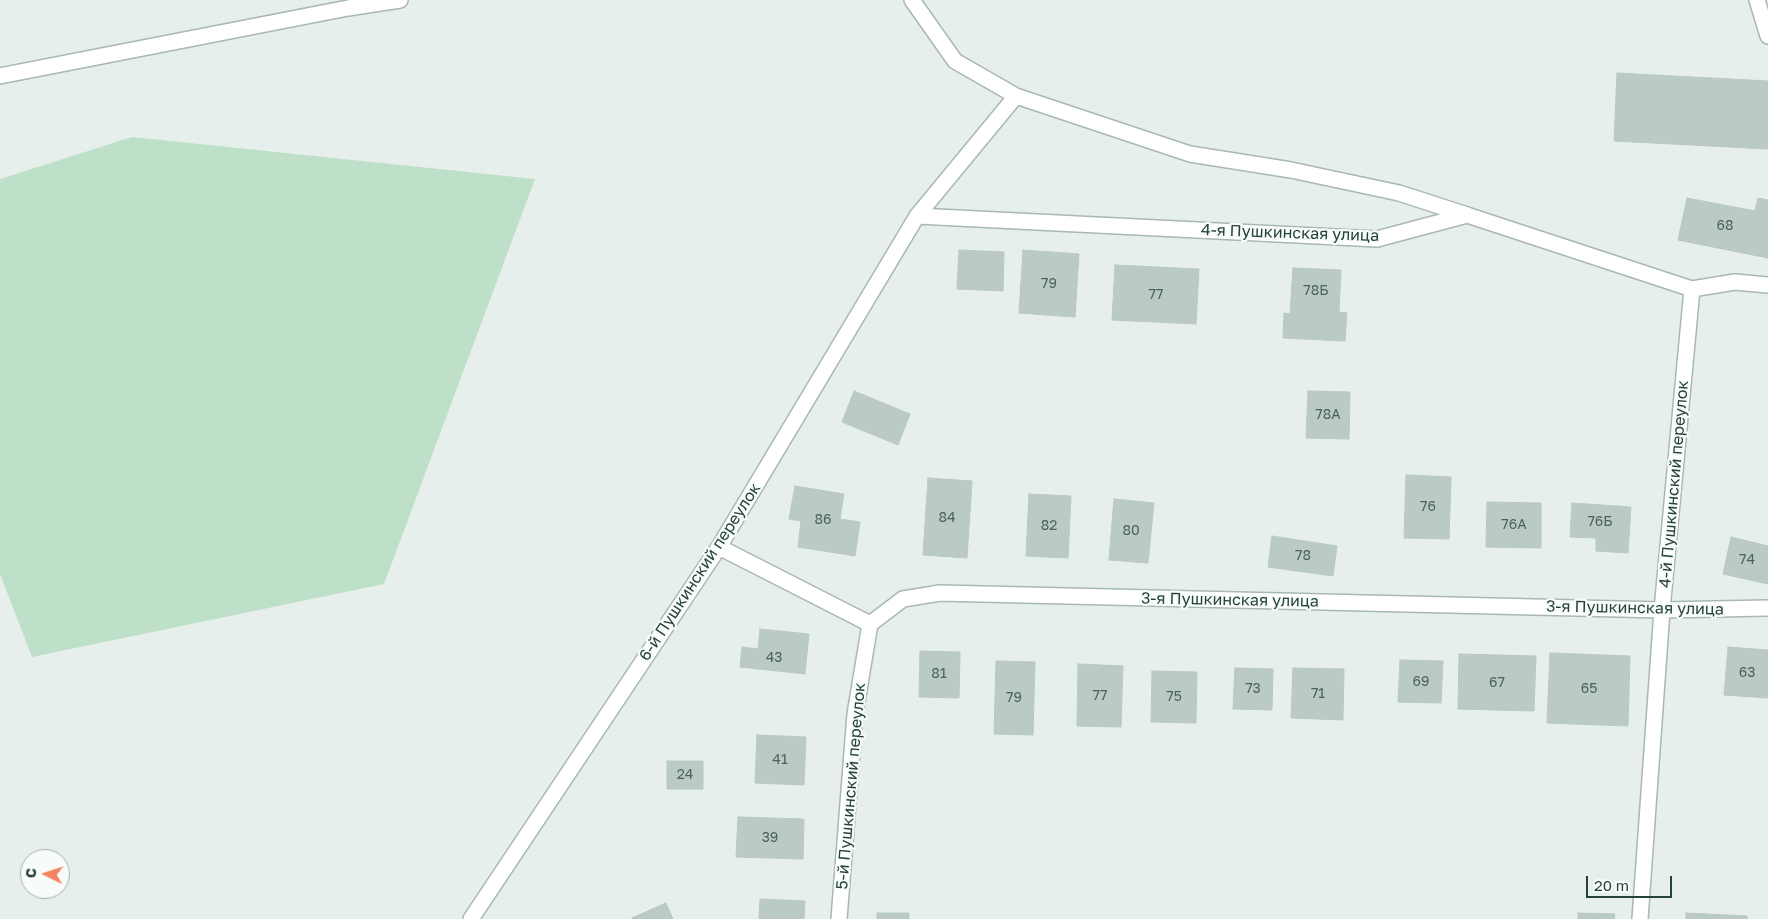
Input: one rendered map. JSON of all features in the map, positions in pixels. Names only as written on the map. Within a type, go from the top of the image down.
[{"type":"street","points":[[0,76],[348,8],[400,0]]},
{"type":"street","points":[[912,0],[955,61],[1016,96],[1190,154],[1291,170],[1390,191],[1692,289],[1735,282],[1768,285]]},
{"type":"street","points":[[1757,0],[1768,36]]},
{"type":"street","name":"6-й Пушкинский переулок","points":[[471,919],[719,547],[917,216],[1016,96]]},
{"type":"street","name":"4-я Пушкинская улица","points":[[917,216],[1377,239],[1467,215]]},
{"type":"street","name":"4-й Пушкинский переулок","points":[[1640,919],[1662,610],[1692,289]]},
{"type":"street","points":[[719,547],[870,624]]},
{"type":"street","name":"3-я Пушкинская улица","points":[[870,624],[903,599],[940,593],[1662,610],[1768,608]]},
{"type":"street","name":"5-й Пушкинский переулок","points":[[839,919],[854,714],[870,624]]},
{"type":"green space","points":[[132,137],[535,179],[384,584],[32,657],[0,574],[0,179]]},
{"type":"building","points":[[1617,73],[1768,81],[1768,149],[1614,141]]},
{"type":"building","points":[[1687,198],[1755,211],[1758,198],[1768,200],[1768,258],[1678,240]]},
{"type":"building","points":[[959,250],[1004,252],[1003,291],[957,289]]},
{"type":"building","points":[[1023,250],[1079,254],[1075,317],[1019,313]]},
{"type":"building","points":[[1115,265],[1199,269],[1196,324],[1112,320]]},
{"type":"building","points":[[1293,268],[1341,270],[1339,312],[1347,313],[1345,341],[1283,338],[1284,313],[1290,314]]},
{"type":"building","points":[[854,391],[910,414],[898,445],[842,422]]},
{"type":"building","points":[[1308,391],[1350,392],[1349,439],[1306,438]]},
{"type":"building","points":[[1406,475],[1451,477],[1449,539],[1404,538]]},
{"type":"building","points":[[928,478],[972,481],[967,558],[923,555]]},
{"type":"building","points":[[795,486],[844,494],[840,519],[860,522],[855,556],[798,547],[801,521],[789,519]]},
{"type":"building","points":[[1029,494],[1071,496],[1068,558],[1026,556]]},
{"type":"building","points":[[1114,499],[1154,503],[1148,563],[1109,560]]},
{"type":"building","points":[[1487,502],[1541,503],[1541,548],[1486,547]]},
{"type":"building","points":[[1572,503],[1631,507],[1628,553],[1596,551],[1596,538],[1570,537]]},
{"type":"building","points":[[1272,536],[1337,546],[1333,576],[1268,567]]},
{"type":"building","points":[[1731,537],[1768,546],[1768,584],[1723,574]]},
{"type":"building","points":[[760,629],[809,634],[805,674],[740,667],[742,647],[758,649]]},
{"type":"building","points":[[1728,647],[1768,650],[1768,698],[1724,695]]},
{"type":"building","points":[[920,651],[960,652],[959,698],[919,697]]},
{"type":"building","points":[[1550,653],[1630,656],[1628,726],[1547,723]]},
{"type":"building","points":[[1459,654],[1536,656],[1534,711],[1458,709]]},
{"type":"building","points":[[1400,660],[1443,661],[1441,703],[1398,702]]},
{"type":"building","points":[[996,661],[1035,662],[1033,735],[994,734]]},
{"type":"building","points":[[1078,664],[1123,666],[1121,727],[1077,726]]},
{"type":"building","points":[[1235,668],[1273,669],[1272,710],[1233,709]]},
{"type":"building","points":[[1293,668],[1344,669],[1343,720],[1291,718]]},
{"type":"building","points":[[1152,671],[1197,672],[1196,723],[1151,722]]},
{"type":"building","points":[[757,735],[806,737],[804,785],[755,783]]},
{"type":"building","points":[[667,761],[703,761],[703,789],[667,789]]},
{"type":"building","points":[[738,817],[804,819],[803,859],[736,857]]},
{"type":"building","points":[[760,899],[805,901],[804,919],[759,919]]},
{"type":"building","points":[[666,903],[673,919],[632,919],[632,918]]},
{"type":"building","points":[[877,913],[909,913],[909,919],[877,919]]},
{"type":"building","points":[[1578,913],[1615,914],[1614,919],[1578,919]]},
{"type":"building","points":[[1686,913],[1747,916],[1747,919],[1686,919]]}]
